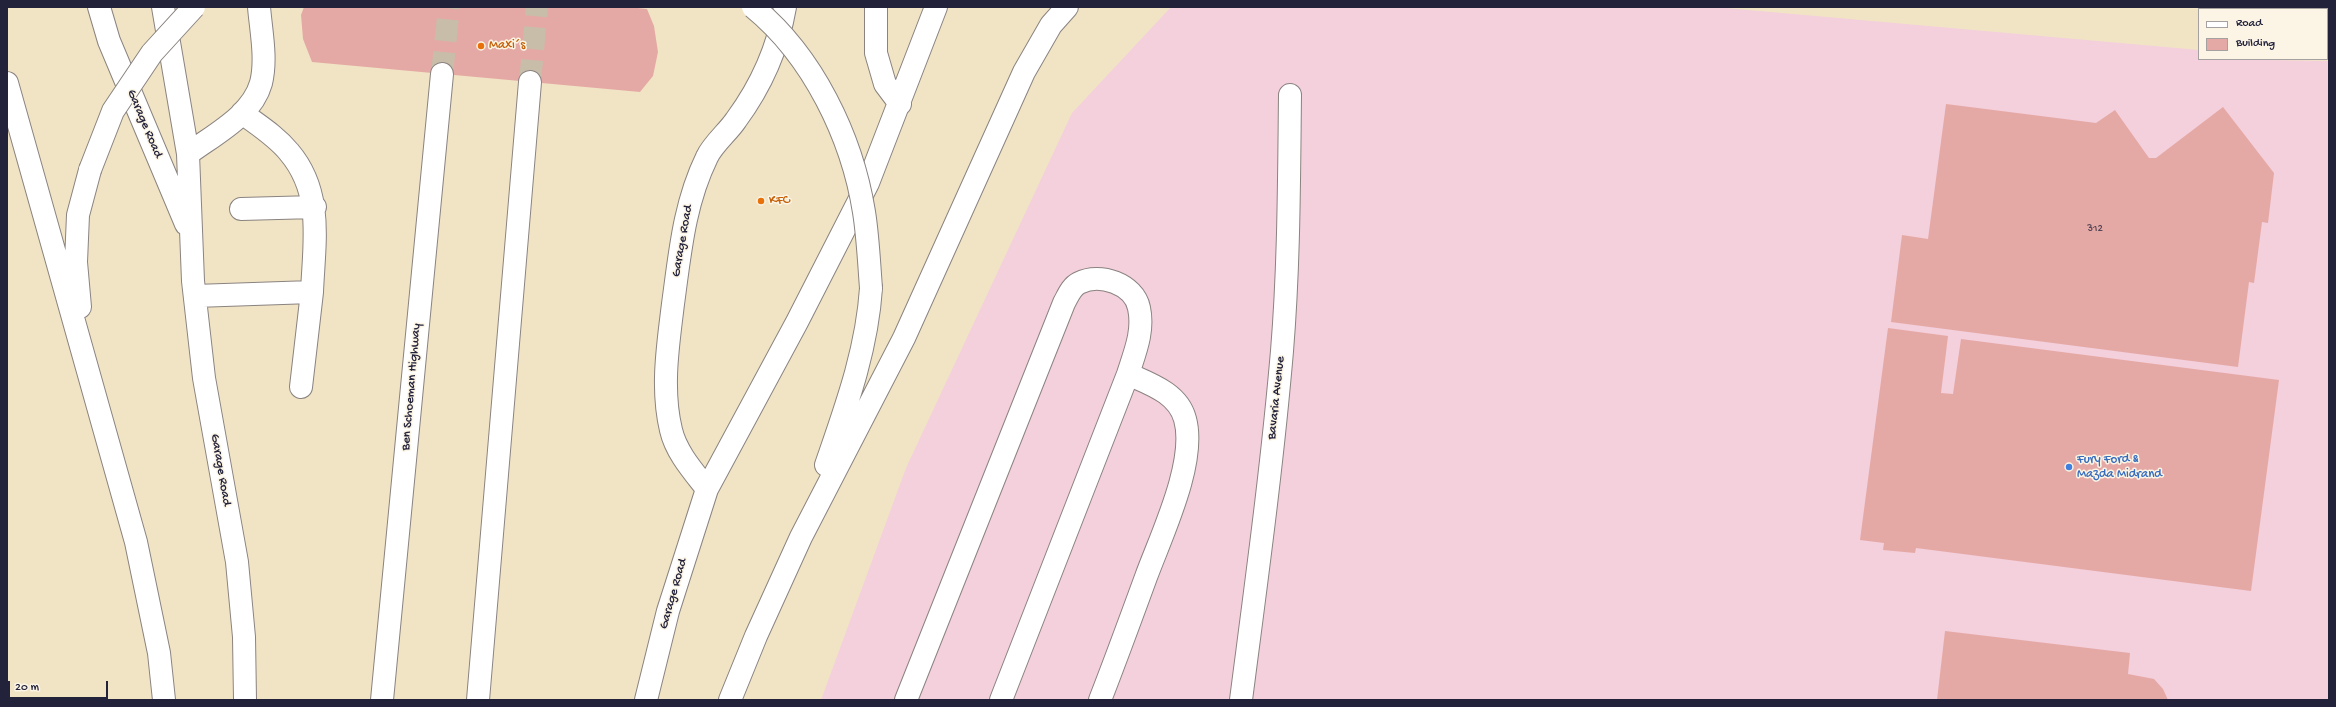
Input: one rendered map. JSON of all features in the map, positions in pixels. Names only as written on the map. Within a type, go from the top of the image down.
[{"type":"main road","name":"Garage Road","points":[[99,7],[109,42],[193,240]]},
{"type":"main road","name":"Garage Road","points":[[163,7],[188,154],[195,296],[204,378],[237,562],[244,637],[245,700]]},
{"type":"main road","points":[[84,356],[76,262],[77,223],[90,170],[113,111],[152,53],[194,7]]},
{"type":"main road","points":[[188,154],[242,113],[255,97],[261,83],[264,57],[259,7]]},
{"type":"main road","points":[[753,7],[791,46],[819,85],[843,138],[857,179],[864,213],[871,288],[869,319],[862,353],[847,404],[801,537]]},
{"type":"main road","name":"Garage Road","points":[[707,489],[685,462],[671,431],[666,390],[669,338],[683,227],[693,190],[707,156],[750,100],[771,59],[785,7]]},
{"type":"main road","points":[[876,7],[876,53],[885,84],[900,104]]},
{"type":"main road","name":"Garage Road","points":[[646,700],[668,611],[707,489],[797,322],[868,183],[900,104],[936,7]]},
{"type":"main road","points":[[730,700],[756,636],[801,537],[904,338],[1024,72],[1051,25],[1067,7]]},
{"type":"main road","name":"Ben Schoeman Highway","points":[[382,700],[442,74]]},
{"type":"main road","points":[[478,700],[530,82]]},
{"type":"main road","points":[[7,84],[136,542],[159,653],[164,700]]},
{"type":"main road","name":"Bavaria Avenue","points":[[1241,700],[1263,531],[1282,350],[1288,214],[1290,95]]},
{"type":"main road","points":[[242,113],[277,139],[300,166],[315,207],[312,292],[301,387]]},
{"type":"main road","points":[[241,209],[315,207]]},
{"type":"main road","points":[[906,700],[1064,303],[1072,289],[1078,284],[1100,279],[1118,284],[1132,293],[1139,306],[1141,320],[1140,337],[1128,374],[1001,700]]},
{"type":"main road","points":[[195,296],[312,292]]},
{"type":"main road","points":[[1100,700],[1177,494],[1187,454],[1185,419],[1180,408],[1158,387],[1128,374]]},
{"type":"shaded area","points":[[1171,7],[1714,7],[2198,50],[2198,60],[2329,61],[2329,700],[821,700],[906,468],[1072,113]]},
{"type":"building","name":"Maxi´s","points":[[304,7],[628,7],[647,9],[654,26],[658,52],[653,76],[640,92],[312,62],[303,39],[301,15]]},
{"type":"building","points":[[1946,104],[2096,123],[2115,110],[2149,158],[2156,158],[2223,107],[2274,173],[2268,223],[2262,222],[2254,283],[2249,282],[2238,367],[1891,322],[1902,235],[1928,239]]},
{"type":"building","name":"Fury Ford & Mazda Midrand","points":[[1888,328],[1948,336],[1941,393],[1953,394],[1961,339],[2279,380],[2251,591],[1916,548],[1915,553],[1883,550],[1884,543],[1860,540]]},
{"type":"building","points":[[1945,631],[2130,653],[2128,674],[2154,679],[2163,689],[2168,700],[1937,700]]},
{"type":"tunnel","points":[[442,74],[449,7]]},
{"type":"tunnel","points":[[530,82],[537,7]]},
{"type":"place","name":"Maxi´s","points":[[481,46]]},
{"type":"place","name":"KFC","points":[[761,201]]},
{"type":"place","name":"Fury Ford & Mazda Midrand","points":[[2069,467]]}]
